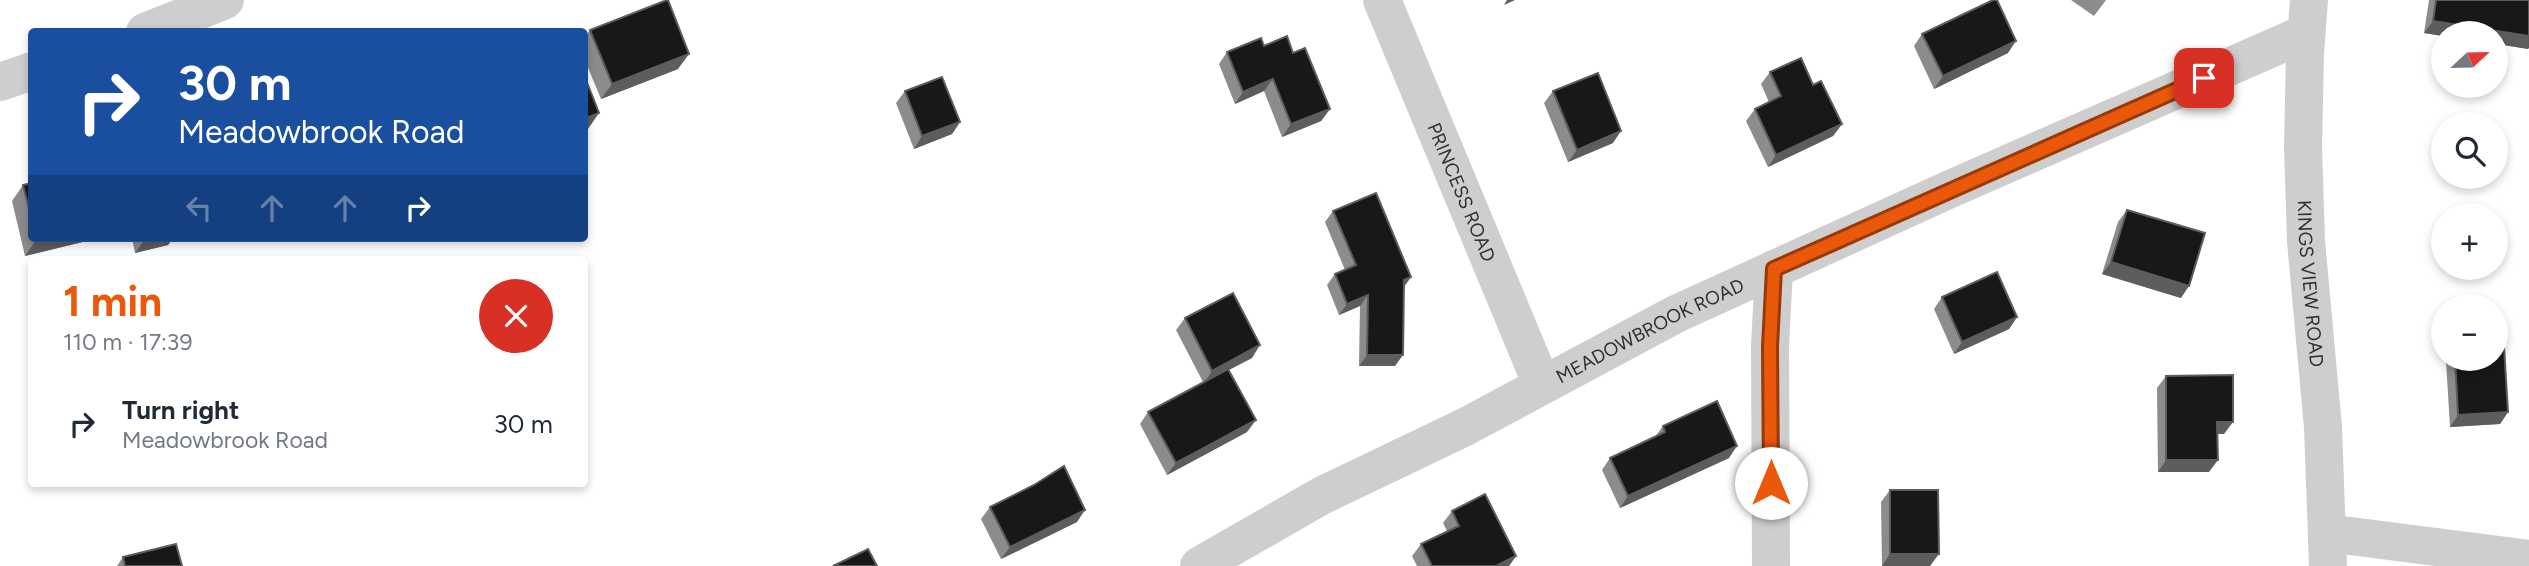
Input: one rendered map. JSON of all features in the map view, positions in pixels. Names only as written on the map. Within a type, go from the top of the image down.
[{"type":"street","points":[[155,28],[225,0]]},
{"type":"street","name":"PRINCESS ROAD","points":[[1382,0],[1542,385]]},
{"type":"street","name":"MEADOWBROOK ROAD","points":[[1199,566],[1321,496],[1465,426],[1676,314],[2308,17]]},
{"type":"street","name":"KINGS VIEW ROAD","points":[[2308,17],[2303,147],[2306,241],[2323,427],[2327,550]]},
{"type":"street","points":[[0,82],[28,72]]},
{"type":"street","points":[[1771,566],[1770,346],[1774,269]]},
{"type":"street","points":[[2327,550],[2529,559]]},
{"type":"building","points":[[668,0],[689,54],[612,84],[590,30]]},
{"type":"building","points":[[1997,0],[2016,41],[1943,76],[1922,34]]},
{"type":"building","points":[[2436,0],[2529,0],[2529,36],[2508,33],[2508,21],[2433,21]]},
{"type":"building","points":[[1287,36],[1293,53],[1305,48],[1330,109],[1291,124],[1273,79],[1243,92],[1227,52],[1261,38],[1264,46]]},
{"type":"building","points":[[1801,58],[1813,85],[1821,81],[1842,124],[1776,155],[1755,109],[1781,96],[1770,72]]},
{"type":"building","points":[[1598,73],[1621,131],[1577,150],[1553,91]]},
{"type":"building","points":[[942,77],[960,122],[922,136],[905,91]]},
{"type":"building","points":[[588,85],[599,113],[588,117]]},
{"type":"building","points":[[28,184],[28,204],[23,185]]},
{"type":"building","points":[[1376,193],[1411,277],[1404,280],[1403,355],[1367,355],[1368,295],[1347,304],[1335,274],[1356,265],[1333,211]]},
{"type":"building","points":[[2127,210],[2205,233],[2189,286],[2111,262]]},
{"type":"building","points":[[1997,272],[2017,317],[1962,342],[1942,297]]},
{"type":"building","points":[[1233,293],[1260,345],[1212,371],[1185,318]]},
{"type":"building","points":[[1228,369],[1256,420],[1176,463],[1148,412]]},
{"type":"building","points":[[2456,371],[2506,371],[2508,412],[2458,415]]},
{"type":"building","points":[[2233,375],[2233,422],[2217,422],[2218,460],[2166,460],[2166,376]]},
{"type":"building","points":[[1717,401],[1737,446],[1628,496],[1610,458],[1665,432],[1663,426]]},
{"type":"building","points":[[1064,466],[1085,510],[1010,547],[990,507]]},
{"type":"building","points":[[1890,490],[1938,490],[1939,554],[1890,554]]},
{"type":"building","points":[[1485,494],[1516,556],[1496,566],[1432,566],[1421,544],[1459,526],[1452,511]]},
{"type":"building","points":[[176,544],[182,566],[125,566],[123,557]]},
{"type":"building","points":[[868,549],[877,566],[833,566]]},
{"type":"route","points":[[1771,483],[1770,346],[1774,269],[2204,78]]}]
